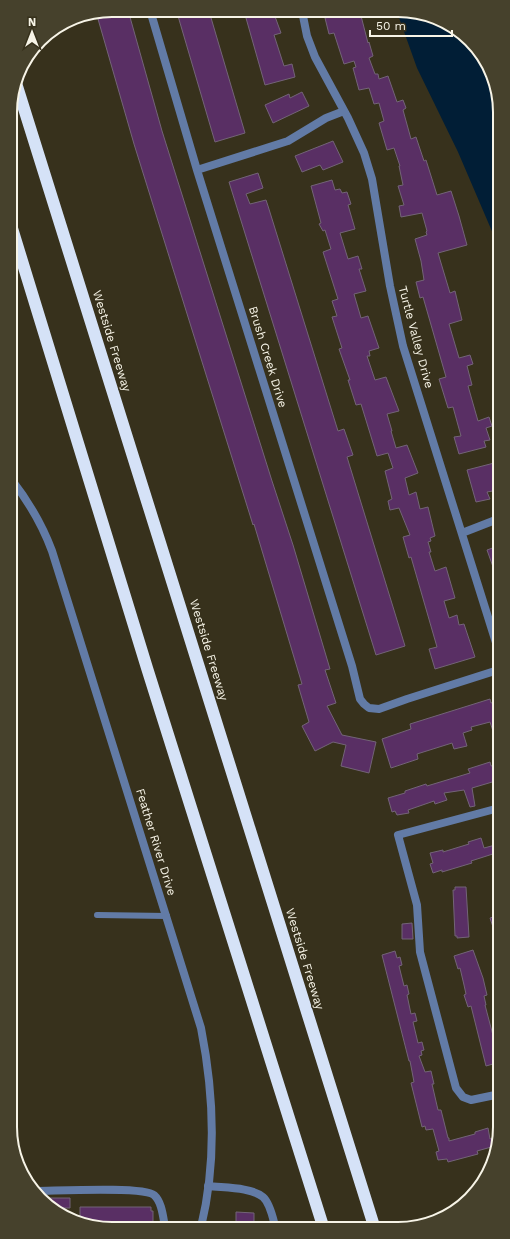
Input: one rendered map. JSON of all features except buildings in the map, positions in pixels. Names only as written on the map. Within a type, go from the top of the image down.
[{"type":"highway","name":"Westside Freeway","points":[[19,93],[373,1222]]},
{"type":"highway","points":[[17,245],[144,660],[322,1222]]},
{"type":"street","name":"Brush Creek Drive","points":[[152,17],[197,170],[352,666],[360,699],[369,708],[379,709],[407,698],[493,672]]},
{"type":"street","name":"Turtle Valley Drive","points":[[303,17],[307,36],[315,57],[344,111],[364,153],[372,179],[397,322],[403,346],[493,633]]},
{"type":"street","points":[[197,170],[288,140],[326,118],[344,111]]},
{"type":"street","name":"Feather River Drive","points":[[17,486],[36,514],[46,533],[201,1028],[206,1054],[213,1114],[212,1148],[202,1222]]},
{"type":"street","points":[[462,533],[493,521]]},
{"type":"street","points":[[493,810],[398,835],[417,905],[420,952],[456,1088],[463,1097],[471,1100],[493,1095]]},
{"type":"street","points":[[208,1186],[253,1191],[264,1198],[274,1222]]},
{"type":"street","points":[[42,1191],[132,1190],[154,1195],[159,1201],[164,1222]]},
{"type":"lane","points":[[97,915],[166,916]]},
{"type":"water","points":[[399,17],[428,22],[451,33],[469,49],[477,59],[486,76],[490,88],[493,112],[493,234],[458,152],[417,68]]}]
